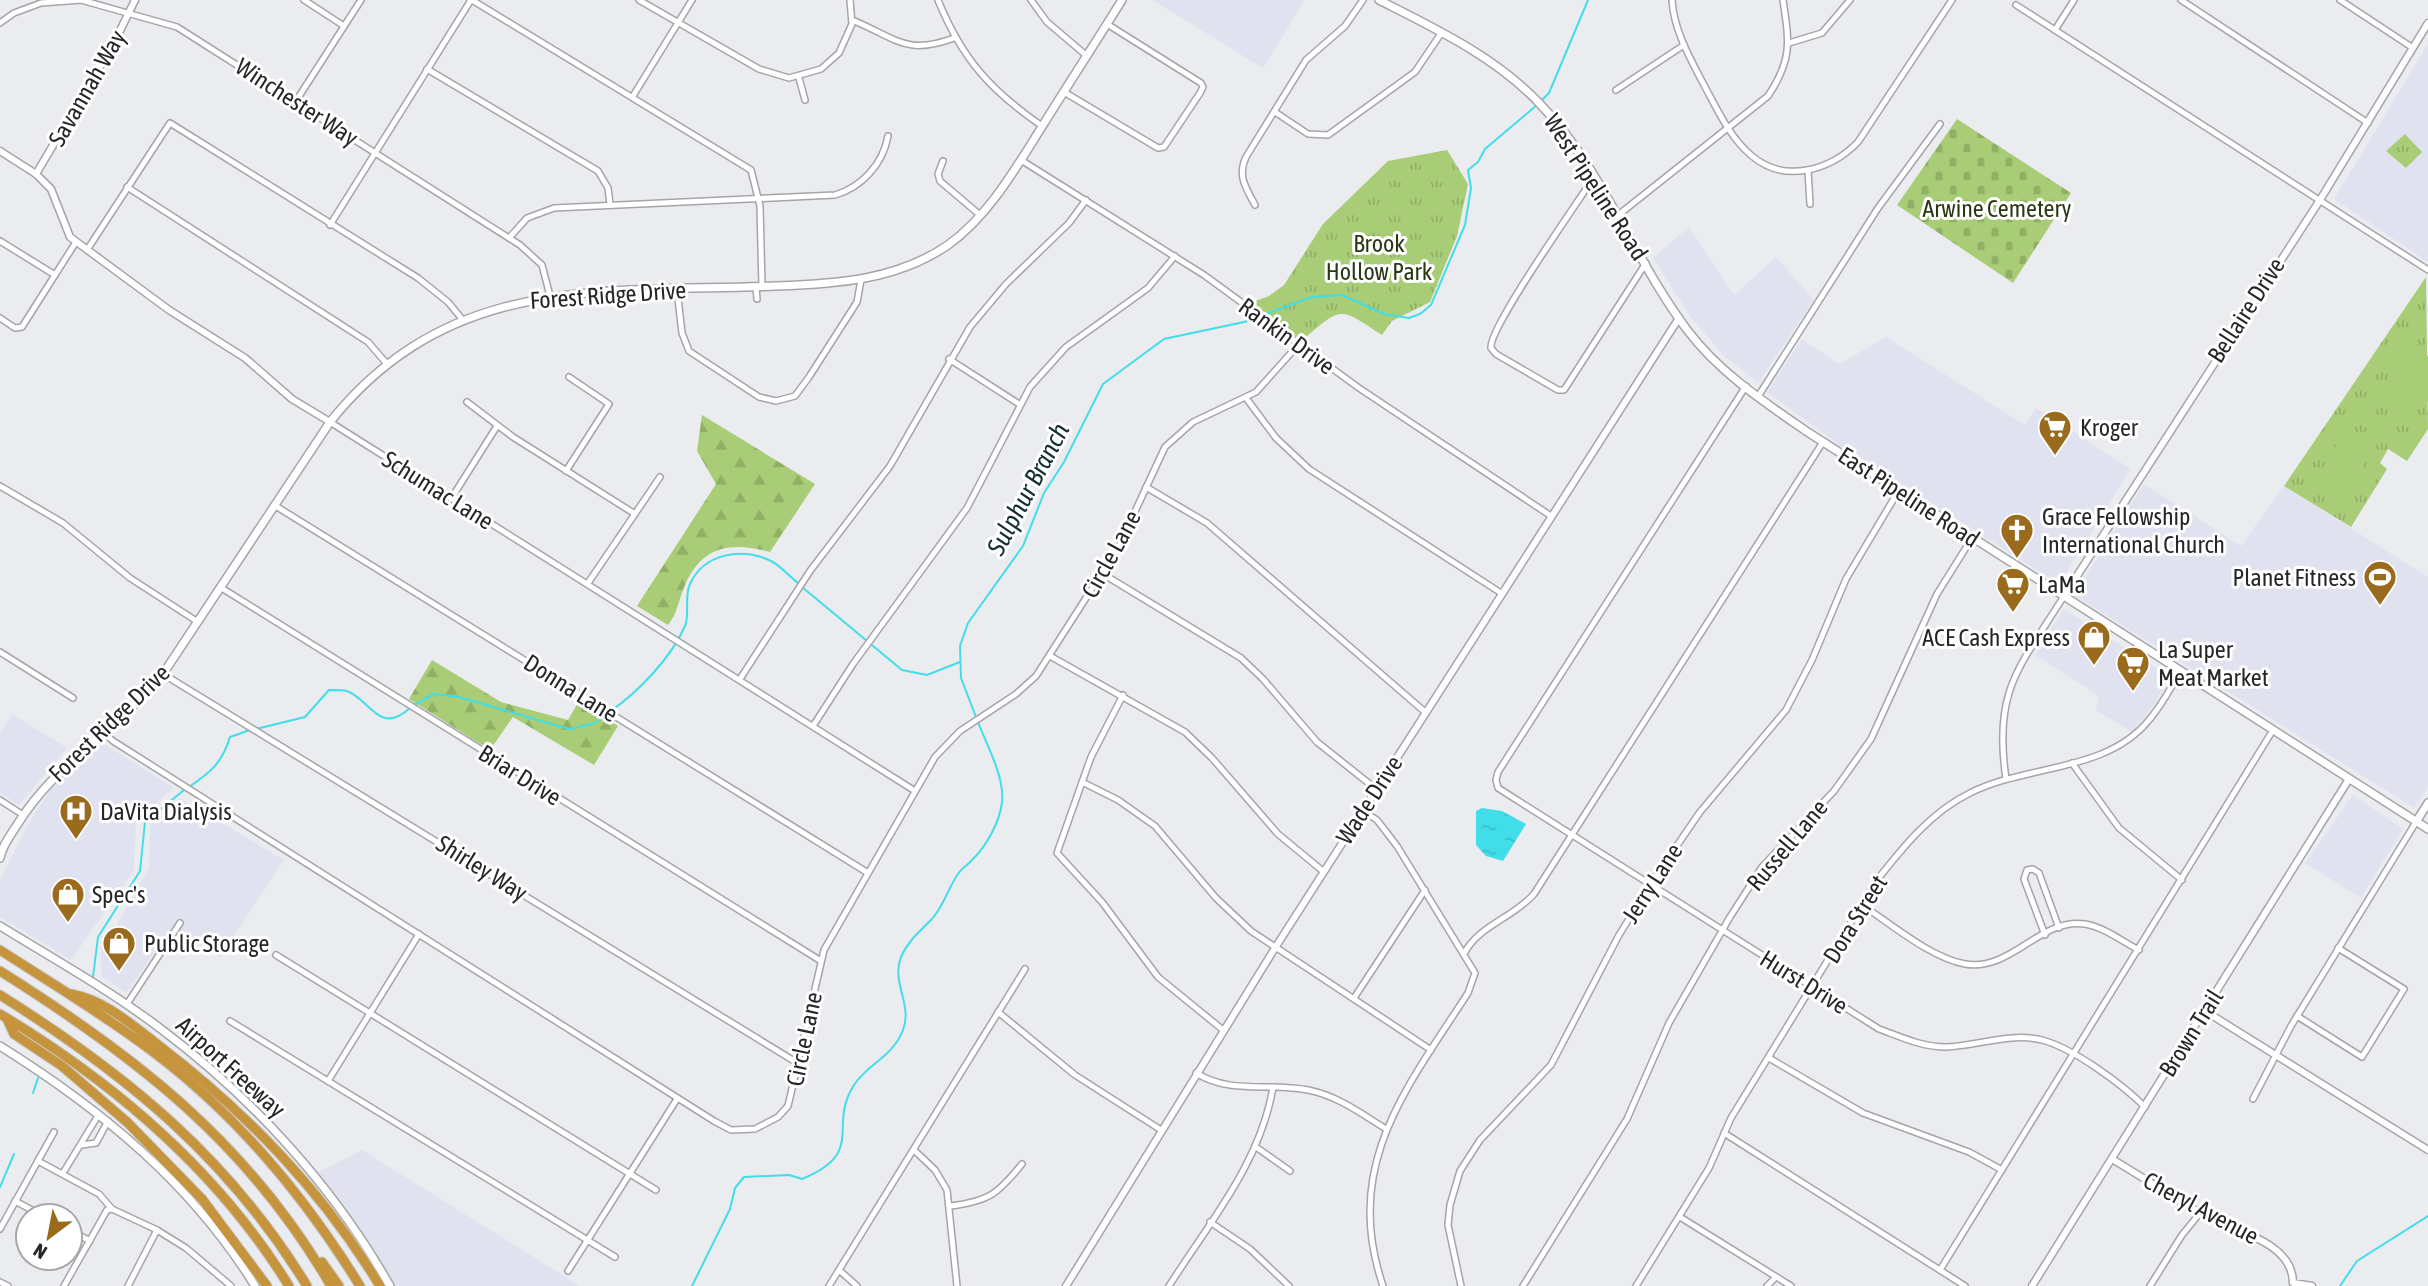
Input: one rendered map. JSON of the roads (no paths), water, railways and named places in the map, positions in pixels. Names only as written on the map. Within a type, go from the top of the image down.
[{"type":"highway","name":"Airport Freeway","points":[[0,950],[154,1052],[236,1125],[304,1204],[360,1286]]},
{"type":"highway","points":[[0,971],[89,1027],[169,1090],[242,1163],[305,1245],[331,1286]]},
{"type":"highway","points":[[66,993],[91,997],[136,1028],[255,1125],[313,1190],[380,1286]]},
{"type":"highway","points":[[0,995],[95,1057],[193,1139],[260,1217],[307,1286]]},
{"type":"highway","points":[[3,1016],[14,1034],[62,1066],[127,1122],[202,1199],[238,1243],[267,1286]]},
{"type":"highway","points":[[3,1016],[104,1084],[162,1132],[231,1206],[289,1286]]},
{"type":"highway","points":[[305,1245],[327,1268],[339,1286]]},
{"type":"main road","name":"Forest Ridge Drive","points":[[1,853],[23,815],[51,779],[163,674],[330,422],[358,391],[388,365],[419,343],[462,319],[499,306],[550,296],[861,280],[901,270],[935,253],[965,232],[980,215],[1021,160],[1122,0]]},
{"type":"main road","name":"West Pipeline Road","points":[[1380,0],[1442,32],[1488,61],[1526,90],[1552,117],[1594,177],[1679,318],[1702,348],[1746,386]]},
{"type":"main road","name":"East Pipeline Road","points":[[1746,386],[1823,442],[2428,829]]},
{"type":"main road","points":[[2416,821],[2428,803]]},
{"type":"main road","name":"Airport Freeway","points":[[1,927],[127,1004],[196,1056],[268,1124],[337,1206],[390,1286]]},
{"type":"main road","points":[[0,1046],[108,1121],[197,1207],[256,1286]]},
{"type":"street","name":"Winchester Way","points":[[0,23],[32,5],[60,0],[82,0],[177,27],[509,238],[542,265],[550,296]]},
{"type":"street","name":"Savannah Way","points":[[36,174],[131,12],[135,0]]},
{"type":"street","points":[[304,0],[344,26]]},
{"type":"street","points":[[296,101],[361,0]]},
{"type":"street","points":[[330,225],[471,0],[744,164],[754,176],[759,200],[757,299]]},
{"type":"street","points":[[639,0],[678,24],[780,78],[799,78],[821,69],[835,59],[846,40],[852,20],[850,0]]},
{"type":"street","points":[[633,96],[692,0]]},
{"type":"street","points":[[937,0],[954,38],[988,83],[1042,126]]},
{"type":"street","points":[[1031,0],[1047,22],[1087,56]]},
{"type":"street","points":[[1255,205],[1243,182],[1242,166],[1307,60],[1345,26],[1363,0]]},
{"type":"street","points":[[1672,0],[1684,46],[1729,128],[1758,160],[1785,170],[1808,170],[1839,160],[1858,142],[1952,0]]},
{"type":"street","points":[[1618,216],[1768,96],[1781,76],[1789,43],[1783,0]]},
{"type":"street","points":[[1789,43],[1822,33],[1850,0]]},
{"type":"street","points":[[2054,30],[2074,0]]},
{"type":"street","points":[[2180,0],[2368,122]]},
{"type":"street","points":[[2340,0],[2413,47]]},
{"type":"street","points":[[2016,5],[2428,270]]},
{"type":"street","points":[[852,20],[915,47],[930,47],[954,38]]},
{"type":"street","name":"Bellaire Drive","points":[[2064,596],[2320,200],[2428,23]]},
{"type":"street","points":[[1064,92],[1158,148],[1164,147],[1200,93],[1203,87],[1200,83],[1107,24]]},
{"type":"street","points":[[1275,112],[1308,134],[1328,135],[1415,72],[1437,44],[1442,32]]},
{"type":"street","points":[[1616,90],[1684,46]]},
{"type":"street","points":[[427,69],[598,171],[608,188],[610,204]]},
{"type":"street","points":[[799,78],[805,100]]},
{"type":"street","points":[[87,250],[168,124],[172,124],[418,278],[448,302],[462,319]]},
{"type":"street","points":[[1759,395],[1878,208],[1940,124]]},
{"type":"street","points":[[509,238],[520,224],[536,212],[610,204],[835,195],[854,188],[879,160],[888,136]]},
{"type":"street","name":"Schumac Lane","points":[[0,151],[36,174],[51,189],[67,233],[76,242],[169,310],[245,358],[292,399],[915,791]]},
{"type":"street","name":"Rankin Drive","points":[[1021,160],[1175,256],[1551,516]]},
{"type":"street","points":[[943,161],[938,174],[940,181],[980,215]]},
{"type":"street","points":[[1808,170],[1810,204]]},
{"type":"street","points":[[1594,177],[1491,338],[1491,348],[1496,354],[1548,384],[1564,390],[1646,263]]},
{"type":"street","points":[[127,187],[368,342],[388,365]]},
{"type":"street","points":[[740,679],[800,585],[890,466],[949,359],[1006,284],[1069,222],[1086,201]]},
{"type":"street","points":[[0,241],[55,275]]},
{"type":"street","points":[[0,318],[15,328],[22,327],[76,242]]},
{"type":"street","points":[[813,726],[868,644],[967,508],[1019,404],[1066,346],[1148,288],[1175,256]]},
{"type":"street","points":[[677,290],[682,333],[689,351],[759,397],[776,401],[795,396],[809,377],[857,302],[861,280]]},
{"type":"street","name":"Wade Drive","points":[[1066,1286],[1223,1030],[1679,318]]},
{"type":"street","name":"Circle Lane","points":[[102,731],[189,791],[677,1098],[731,1130],[755,1129],[778,1117],[788,1106],[821,961],[836,927],[943,746],[1027,685],[1050,656],[1126,533],[1159,455],[1174,437],[1193,422],[1246,398],[1264,386],[1299,344]]},
{"type":"street","points":[[949,359],[1019,404]]},
{"type":"street","points":[[566,471],[609,404],[569,377]]},
{"type":"street","name":"Hurst Drive","points":[[1746,386],[1498,772],[1498,788],[1879,1029],[1913,1042],[1944,1047],[2024,1038],[2042,1040],[2074,1056],[2145,1107]]},
{"type":"street","points":[[1246,398],[1276,438],[1308,469],[1502,593]]},
{"type":"street","points":[[467,402],[566,471],[635,514]]},
{"type":"street","points":[[452,499],[497,425]]},
{"type":"street","points":[[1465,952],[1472,940],[1525,904],[1573,836],[1823,442]]},
{"type":"street","points":[[588,583],[660,477]]},
{"type":"street","points":[[0,486],[63,523],[130,578],[198,622]]},
{"type":"street","points":[[1146,487],[1218,531],[1426,712]]},
{"type":"street","name":"Jerry Lane","points":[[1461,1286],[1448,1225],[1455,1182],[1480,1140],[1556,1057],[1619,935],[1706,803],[1786,710],[1812,660],[1846,579],[1899,490]]},
{"type":"street","name":"Donna Lane","points":[[274,505],[868,873]]},
{"type":"street","name":"Russell Lane","points":[[1523,1286],[1627,1119],[1670,1023],[1722,930],[1762,867],[1833,790],[1871,739],[1932,605],[1972,538]]},
{"type":"street","points":[[1102,574],[1241,658],[1317,742],[1376,789]]},
{"type":"street","name":"Briar Drive","points":[[220,587],[821,961]]},
{"type":"street","points":[[2006,779],[2001,741],[2007,695],[2019,667],[2064,596]]},
{"type":"street","points":[[0,662],[2,653],[73,698]]},
{"type":"street","points":[[1050,656],[1123,695],[1193,739],[1278,834],[1324,872]]},
{"type":"street","name":"Dora Street","points":[[1636,1286],[1680,1217],[1709,1168],[1724,1133],[1877,880],[1926,823],[1969,793],[2006,779],[2109,752],[2137,733],[2158,708],[2181,671]]},
{"type":"street","name":"Shirley Way","points":[[163,674],[799,1064]]},
{"type":"street","points":[[1123,695],[1091,757],[1058,855],[1102,902],[1158,977],[1223,1030]]},
{"type":"street","points":[[1940,1270],[2273,730]]},
{"type":"street","points":[[2071,763],[2119,828],[2182,880]]},
{"type":"street","name":"Brown Trail","points":[[2032,1286],[2349,779]]},
{"type":"street","points":[[1082,782],[1118,800],[1155,826],[1216,898],[1275,948],[1431,1050]]},
{"type":"street","points":[[0,800],[23,815]]},
{"type":"street","points":[[1363,811],[1388,832],[1474,969],[1474,979],[1386,1129],[1376,1156],[1369,1217],[1383,1286]]},
{"type":"street","points":[[2253,1100],[2297,1016],[2416,821]]},
{"type":"street","points":[[2045,935],[2024,879],[2028,870],[2039,873],[2059,928]]},
{"type":"street","points":[[1354,998],[1425,890]]},
{"type":"street","points":[[1862,905],[1942,957],[1966,964],[1987,964],[2003,959],[2059,928],[2085,924],[2139,950]]},
{"type":"street","points":[[127,1004],[180,923]]},
{"type":"street","points":[[328,1081],[419,934]]},
{"type":"street","points":[[2297,1016],[2362,1057],[2404,989],[2338,948]]},
{"type":"street","points":[[276,955],[656,1190]]},
{"type":"street","points":[[829,1286],[1025,969]]},
{"type":"street","points":[[2205,1011],[2428,1150]]},
{"type":"street","points":[[998,1012],[1066,1068],[1161,1130]]},
{"type":"street","points":[[230,1021],[615,1257]]},
{"type":"street","points":[[1769,1058],[1844,1104],[1969,1152],[2003,1170]]},
{"type":"street","points":[[1196,1073],[1219,1085],[1311,1090],[1329,1096],[1386,1129]]},
{"type":"street","points":[[1169,1286],[1256,1147],[1268,1118],[1273,1087]]},
{"type":"street","points":[[568,1271],[677,1098]]},
{"type":"street","points":[[63,1173],[99,1114]]},
{"type":"street","points":[[82,1145],[96,1143],[108,1121]]},
{"type":"street","points":[[0,1229],[54,1132]]},
{"type":"street","points":[[1724,1133],[1965,1286]]},
{"type":"street","points":[[1256,1147],[1290,1171]]},
{"type":"street","points":[[914,1150],[945,1184],[951,1206],[957,1286]]},
{"type":"street","name":"Cheryl Avenue","points":[[2112,1159],[2200,1213],[2266,1243],[2286,1261],[2293,1273],[2292,1284],[2312,1286]]},
{"type":"street","points":[[38,1161],[99,1194],[111,1209],[157,1230],[186,1248],[231,1286]]},
{"type":"street","points":[[951,1206],[986,1199],[998,1192],[1022,1164]]},
{"type":"street","points":[[64,1286],[107,1210],[111,1209]]},
{"type":"street","points":[[2150,1286],[2182,1235],[2200,1213]]},
{"type":"street","points":[[1680,1217],[1791,1286]]},
{"type":"street","points":[[1210,1222],[1250,1249],[1289,1286]]},
{"type":"street","points":[[128,1286],[157,1230]]},
{"type":"street","points":[[84,1238],[90,1241]]},
{"type":"street","points":[[839,1270],[857,1286]]},
{"type":"street","points":[[1767,1286],[1776,1277]]},
{"type":"street","points":[[0,1282],[8,1286]]},
{"type":"water","points":[[1482,808],[1502,811],[1526,824],[1503,861],[1486,856],[1476,845],[1476,811]]},
{"type":"waterway","name":"Sulphur Branch","points":[[1541,101],[1549,93],[1588,0]]},
{"type":"waterway","name":"Sulphur Branch","points":[[976,717],[961,678],[960,646],[968,623],[1023,546],[1044,493],[1064,462],[1103,384],[1164,339],[1244,322],[1312,297],[1342,295],[1384,314],[1409,318],[1420,314],[1431,305],[1465,225],[1471,188],[1468,170],[1478,162],[1485,149],[1537,105]]},
{"type":"waterway","points":[[611,711],[643,684],[663,662],[679,638],[685,626],[690,584],[704,565],[735,554],[758,556],[776,564],[798,583]]},
{"type":"waterway","points":[[802,587],[902,670],[927,675],[960,662]]},
{"type":"waterway","points":[[256,729],[305,717],[329,690],[347,691],[383,717],[399,716],[410,708]]},
{"type":"waterway","points":[[414,705],[434,694],[459,697],[569,729],[595,723],[607,714]]},
{"type":"waterway","name":"Sulphur Branch","points":[[692,1286],[730,1209],[735,1188],[744,1177],[789,1175],[802,1179],[822,1169],[834,1159],[840,1148],[847,1100],[854,1085],[898,1040],[906,1012],[898,976],[901,957],[910,941],[935,915],[958,874],[983,847],[992,833],[1000,811],[1001,783],[978,722]]},
{"type":"waterway","points":[[189,787],[215,766],[230,737],[250,730]]},
{"type":"waterway","points":[[93,977],[98,937],[140,871],[145,822],[184,790]]},
{"type":"waterway","points":[[33,1093],[38,1078]]},
{"type":"waterway","points":[[0,1187],[14,1154]]},
{"type":"waterway","points":[[2340,1286],[2357,1261],[2428,1216]]},
{"type":"place","name":"Kroger","points":[[2055,457]]},
{"type":"place","name":"Grace Fellowship International Church","points":[[2017,560]]},
{"type":"place","name":"Planet Fitness","points":[[2380,607]]},
{"type":"place","name":"LaMa","points":[[2013,614]]},
{"type":"place","name":"ACE Cash Express","points":[[2094,667]]},
{"type":"place","name":"La Super Meat Market","points":[[2133,693]]},
{"type":"place","name":"DaVita Dialysis","points":[[76,841]]},
{"type":"place","name":"Spec's","points":[[68,924]]},
{"type":"place","name":"Public Storage","points":[[119,973]]},
{"type":"park label","name":"Arwine Cemetery","points":[[1997,208]]},
{"type":"park label","name":"Brook Hollow Park","points":[[1379,257]]}]
